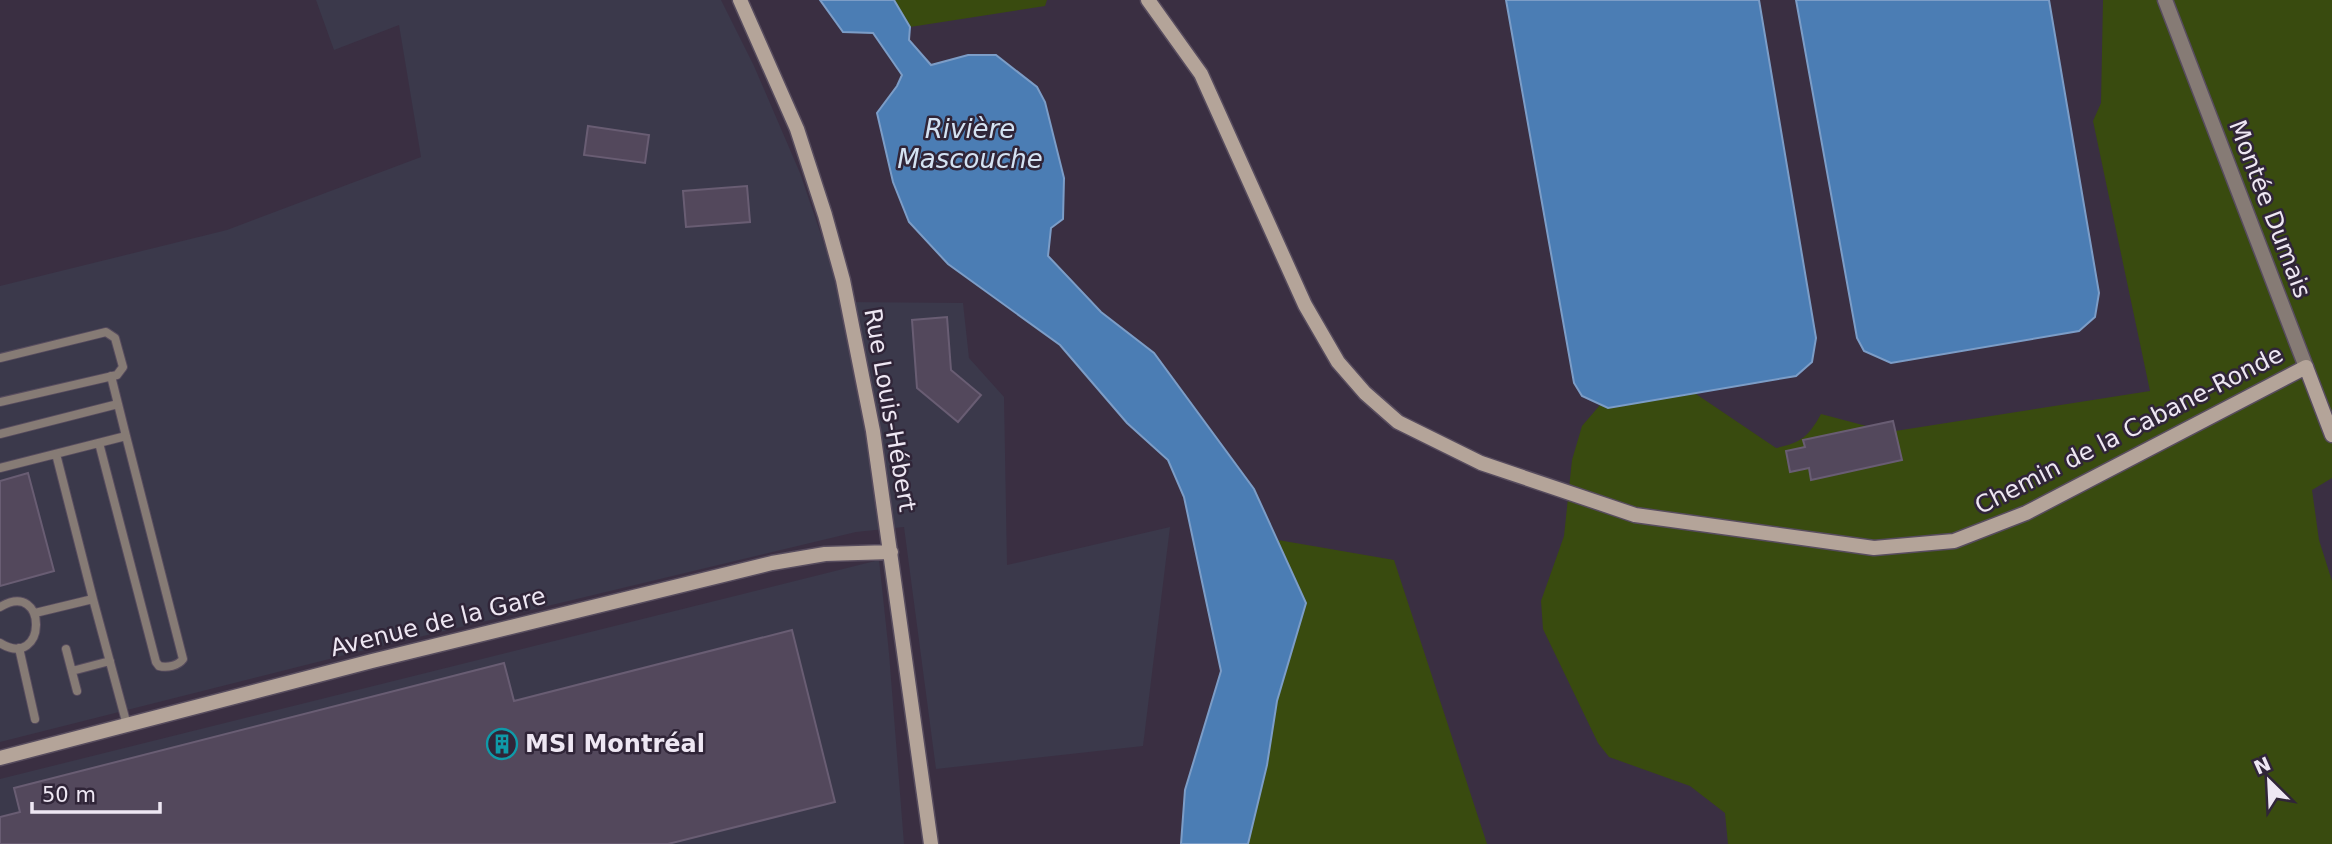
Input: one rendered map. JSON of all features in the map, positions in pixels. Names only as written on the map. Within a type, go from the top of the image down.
[{"type":"street","name":"Rue Louis-Hébert","points":[[740,0],[788,106],[834,243],[865,385],[931,844]]},
{"type":"street","name":"Chemin de la Cabane-Ronde","points":[[1148,0],[1201,74],[1305,305],[1338,362],[1365,393],[1398,422],[1481,463],[1636,515],[1874,548],[1954,541],[2026,513],[2306,367]]},
{"type":"street","name":"Montée Dumais","points":[[2165,0],[2332,435]]},
{"type":"street","name":"Avenue de la Gare","points":[[0,758],[372,661],[772,563],[825,554],[891,552]]},
{"type":"lane","points":[[0,358],[106,332],[115,338],[123,367],[117,375],[0,402]]},
{"type":"lane","points":[[99,443],[156,662],[164,667],[178,664],[183,659],[111,376]]},
{"type":"lane","points":[[0,434],[118,404]]},
{"type":"lane","points":[[0,468],[125,436]]},
{"type":"lane","points":[[55,454],[127,725]]},
{"type":"lane","points":[[35,613],[93,599]]},
{"type":"lane","points":[[0,607],[16,601],[30,607],[37,620],[36,634],[26,645],[10,648],[0,643]]},
{"type":"lane","points":[[19,648],[36,719]]},
{"type":"lane","points":[[66,649],[77,691]]},
{"type":"lane","points":[[72,671],[110,661]]},
{"type":"shaded area","points":[[316,0],[721,0],[754,66],[800,173],[844,302],[963,303],[969,358],[1004,397],[1007,565],[1170,527],[1143,746],[936,769],[904,527],[856,532],[369,649],[0,742],[0,286],[227,230],[421,157],[399,25],[334,50]]},
{"type":"shaded area","name":"MSI Montréal","points":[[879,560],[904,844],[0,844],[0,779]]},
{"type":"green space","points":[[894,0],[1047,0],[1045,6],[910,27]]},
{"type":"green space","points":[[2103,0],[2332,0],[2332,478],[2312,490],[2319,540],[2332,581],[2332,844],[1728,844],[1725,813],[1690,786],[1609,757],[1598,743],[1543,629],[1541,601],[1564,536],[1572,460],[1582,426],[1612,391],[1632,384],[1696,394],[1776,448],[1792,444],[1803,437],[1821,414],[1889,432],[2150,391],[2093,121],[2101,103]]},
{"type":"green space","points":[[1278,540],[1394,560],[1487,844],[1248,844],[1267,766],[1277,701],[1306,603]]},
{"type":"water","name":"Rivière Mascouche","points":[[820,0],[894,0],[910,27],[909,40],[931,65],[968,55],[996,55],[1037,87],[1045,102],[1064,178],[1063,219],[1051,228],[1048,256],[1101,312],[1154,353],[1254,489],[1306,603],[1277,701],[1267,765],[1248,844],[1181,844],[1185,790],[1221,671],[1184,497],[1168,460],[1127,423],[1060,345],[948,264],[909,222],[893,182],[877,113],[902,75],[873,33],[843,32]]},
{"type":"water","points":[[1506,0],[1759,0],[1816,338],[1812,362],[1796,376],[1608,408],[1582,396],[1574,383]]},
{"type":"water","points":[[1796,0],[2049,0],[2099,293],[2095,317],[2079,331],[1891,363],[1864,351],[1857,338]]},
{"type":"building","points":[[588,126],[649,135],[645,163],[584,155]]},
{"type":"building","points":[[747,186],[750,222],[686,227],[683,191]]},
{"type":"building","points":[[947,317],[951,370],[981,395],[958,422],[917,388],[912,320]]},
{"type":"building","points":[[1893,421],[1902,460],[1811,480],[1809,468],[1790,472],[1786,451],[1805,447],[1803,440]]},
{"type":"building","points":[[28,473],[54,571],[0,586],[0,481]]},
{"type":"building","name":"MSI Montréal","points":[[792,630],[835,802],[668,844],[0,844],[0,817],[20,812],[14,788],[504,663],[514,701]]},
{"type":"place","name":"MSI Montréal","points":[[502,744]]}]
